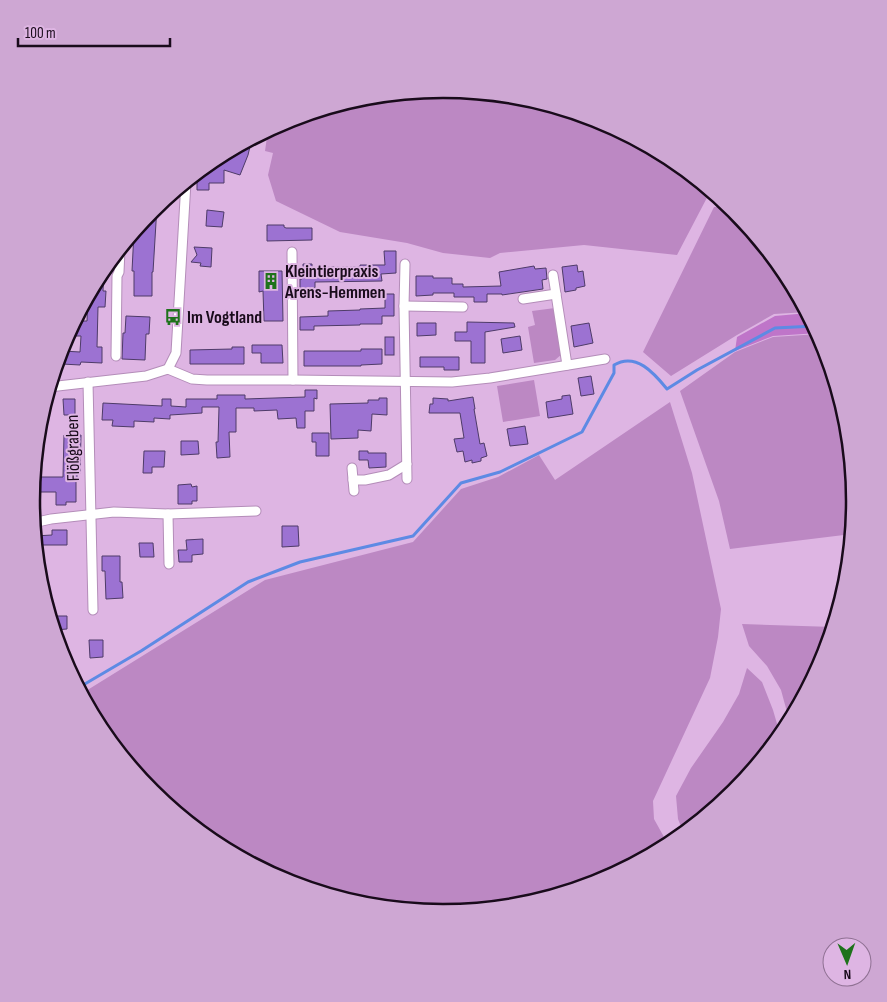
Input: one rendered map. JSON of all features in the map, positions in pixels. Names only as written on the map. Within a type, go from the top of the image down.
[{"type":"street","points":[[168,369],[176,353],[185,191]]},
{"type":"street","points":[[292,252],[293,380]]},
{"type":"street","points":[[116,356],[117,276],[120,260]]},
{"type":"street","points":[[404,264],[407,479]]},
{"type":"street","points":[[553,275],[567,366]]},
{"type":"street","points":[[523,300],[556,294]]},
{"type":"street","points":[[404,306],[463,307]]},
{"type":"street","points":[[57,387],[146,376],[168,369],[192,379],[207,380],[452,382],[490,378],[604,359]]},
{"type":"street","name":"Flößgraben","points":[[88,382],[93,610]]},
{"type":"street","points":[[353,480],[365,480],[388,475],[407,464]]},
{"type":"street","points":[[352,468],[354,491]]},
{"type":"street","points":[[41,521],[114,512],[168,514],[256,511]]},
{"type":"street","points":[[168,514],[169,564]]},
{"type":"shaded area","points":[[417,98],[470,98],[522,105],[548,111],[598,128],[622,139],[668,166],[708,196],[677,255],[584,245],[500,253],[490,258],[443,253],[407,243],[340,232],[276,201],[268,175],[273,153],[265,151],[267,138],[289,128],[339,111],[365,105]]},
{"type":"shaded area","points":[[714,207],[720,207],[764,255],[800,312],[774,314],[671,376],[643,352]]},
{"type":"shaded area","points":[[555,308],[562,354],[555,360],[534,363],[528,327],[535,325],[532,311]]},
{"type":"shaded area","points":[[800,314],[810,334],[773,336],[735,351],[737,337],[775,316]]},
{"type":"shaded area","points":[[810,335],[826,371],[844,448],[847,501],[845,535],[730,549],[719,501],[680,391],[735,352],[773,337]]},
{"type":"shaded area","points":[[534,380],[540,416],[503,422],[497,386]]},
{"type":"shaded area","points":[[670,402],[692,473],[721,609],[710,678],[653,801],[654,819],[665,838],[622,863],[598,874],[548,891],[522,897],[470,904],[417,904],[365,897],[339,891],[289,874],[265,863],[219,836],[177,804],[123,747],[87,690],[265,580],[413,542],[461,489],[498,477],[539,455],[555,480]]},
{"type":"shaded area","points":[[742,624],[827,627],[805,679],[787,712],[781,690],[767,666],[749,646]]},
{"type":"shaded area","points":[[747,668],[762,682],[778,727],[764,747],[729,786],[681,827],[678,819],[676,796],[691,768],[723,722],[739,694]]},
{"type":"building","points":[[250,148],[240,175],[224,170],[224,183],[209,183],[209,190],[197,190],[198,181]]},
{"type":"building","points":[[207,210],[224,212],[222,227],[206,226]]},
{"type":"building","points":[[156,218],[152,296],[134,296],[134,271],[132,271],[133,243]]},
{"type":"building","points":[[267,225],[284,225],[286,228],[312,228],[312,240],[267,241]]},
{"type":"building","points":[[194,247],[212,248],[211,267],[200,266],[201,263],[191,262],[197,255]]},
{"type":"building","points":[[384,251],[396,251],[396,273],[381,274],[382,281],[315,282],[315,288],[311,288],[311,294],[302,295],[300,279],[302,279],[301,270],[303,270],[303,264],[312,264],[312,270],[328,270],[328,267],[385,265]]},
{"type":"building","points":[[577,265],[578,272],[583,271],[585,286],[565,292],[562,267]]},
{"type":"building","points":[[534,266],[535,269],[546,268],[547,279],[542,280],[543,289],[502,295],[487,294],[487,302],[474,302],[474,297],[454,297],[454,293],[433,293],[433,295],[416,296],[416,276],[452,278],[452,284],[463,284],[463,287],[501,286],[499,272]]},
{"type":"building","points":[[259,271],[282,271],[283,321],[264,321],[263,291],[259,292]]},
{"type":"building","points":[[103,284],[103,291],[106,291],[105,307],[98,307],[97,347],[102,347],[102,363],[81,362],[80,365],[64,364],[69,351],[80,352],[81,336],[76,336],[83,321],[87,321],[87,312]]},
{"type":"building","points":[[385,294],[394,294],[394,316],[382,316],[382,324],[314,326],[314,330],[300,330],[300,317],[328,316],[328,311],[385,308]]},
{"type":"building","points":[[126,316],[150,317],[149,334],[146,334],[145,360],[122,359]]},
{"type":"building","points":[[467,322],[514,323],[515,327],[485,332],[485,363],[471,363],[471,341],[455,341],[455,332],[467,332]]},
{"type":"building","points":[[417,323],[436,323],[436,335],[417,336]]},
{"type":"building","points":[[589,323],[593,343],[574,347],[571,326]]},
{"type":"building","points":[[520,336],[522,350],[503,353],[501,339]]},
{"type":"building","points":[[385,337],[394,337],[394,355],[385,355]]},
{"type":"building","points":[[252,345],[282,345],[283,363],[261,363],[261,353],[252,353]]},
{"type":"building","points":[[232,347],[244,347],[244,364],[190,364],[190,350],[232,349]]},
{"type":"building","points":[[361,349],[382,349],[382,364],[304,366],[304,351],[361,351]]},
{"type":"building","points":[[420,357],[459,357],[459,370],[444,370],[444,367],[420,367]]},
{"type":"building","points":[[591,376],[594,394],[581,396],[578,378]]},
{"type":"building","points":[[305,390],[317,390],[317,399],[314,398],[314,411],[305,411],[305,428],[297,428],[296,418],[278,419],[277,410],[254,411],[254,408],[236,408],[236,432],[229,432],[230,457],[217,458],[216,442],[218,442],[219,407],[202,407],[202,413],[170,415],[170,419],[154,418],[154,422],[134,421],[134,427],[112,426],[113,420],[102,420],[103,403],[162,406],[162,399],[171,399],[171,406],[186,407],[186,399],[217,399],[217,395],[245,395],[245,399],[305,397]]},
{"type":"building","points":[[570,395],[573,414],[548,418],[546,402],[562,399],[562,396]]},
{"type":"building","points":[[473,397],[480,444],[484,443],[487,456],[481,458],[481,461],[472,463],[472,460],[465,462],[463,451],[457,452],[454,439],[464,438],[460,413],[429,413],[430,404],[433,404],[433,398],[448,399],[448,401]]},
{"type":"building","points":[[379,398],[387,398],[387,415],[372,414],[371,431],[358,430],[358,438],[331,439],[330,404],[368,403],[368,400],[379,400]]},
{"type":"building","points":[[63,399],[75,399],[75,415],[64,415]]},
{"type":"building","points":[[525,426],[528,444],[510,446],[507,429]]},
{"type":"building","points":[[312,433],[329,433],[329,456],[316,456],[316,442],[312,442]]},
{"type":"building","points":[[64,435],[81,435],[80,474],[77,474],[76,480],[76,502],[56,505],[56,492],[40,492],[41,477],[63,477]]},
{"type":"building","points":[[181,441],[198,441],[199,454],[181,455]]},
{"type":"building","points":[[144,451],[165,451],[164,467],[152,467],[152,473],[143,473]]},
{"type":"building","points":[[359,451],[386,453],[386,467],[369,468],[368,460],[359,460]]},
{"type":"building","points":[[191,484],[192,487],[197,486],[197,501],[192,501],[192,504],[178,504],[178,485]]},
{"type":"building","points":[[282,526],[298,526],[299,546],[282,547]]},
{"type":"building","points":[[52,530],[67,530],[67,545],[42,545],[42,536],[52,535]]},
{"type":"building","points":[[203,539],[203,554],[192,555],[192,562],[179,562],[178,550],[187,550],[186,540]]},
{"type":"building","points":[[139,543],[153,543],[154,557],[140,557]]},
{"type":"building","points":[[102,556],[120,556],[120,582],[122,582],[123,598],[106,599],[105,571],[102,571]]},
{"type":"building","points":[[57,616],[67,616],[67,629],[61,629]]},
{"type":"building","points":[[89,640],[103,640],[103,657],[90,658]]},
{"type":"waterway","points":[[85,684],[141,651],[248,582],[300,562],[413,536],[461,483],[500,472],[582,432],[614,373],[614,365],[630,361],[644,366],[667,389],[697,370],[775,328],[807,326]]},
{"type":"place","name":"Kleintierpraxis Arens-Hemmen","points":[[271,281]]},
{"type":"place","name":"Im Vogtland","points":[[173,317]]}]
